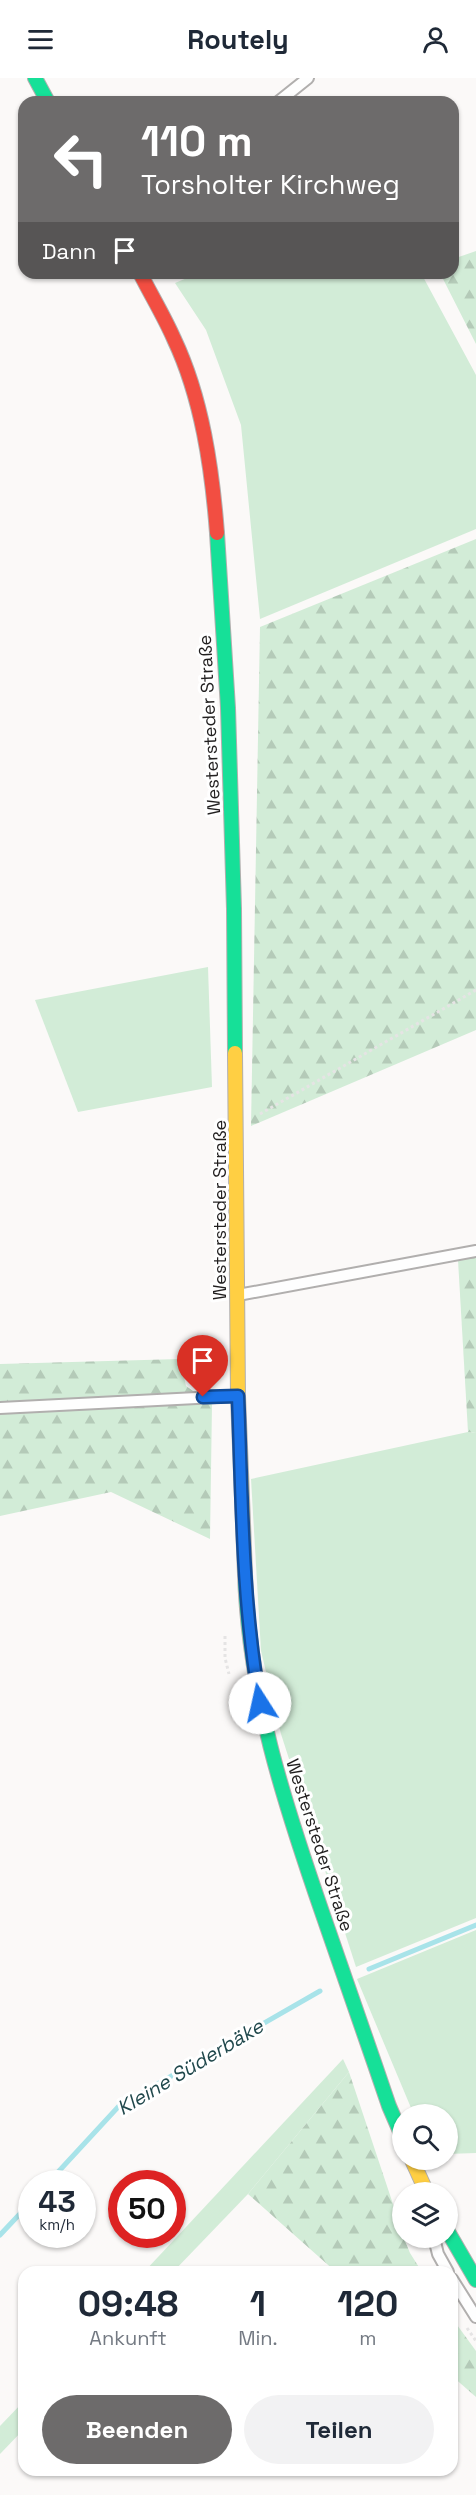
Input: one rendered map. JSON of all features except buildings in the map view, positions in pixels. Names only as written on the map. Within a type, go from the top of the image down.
[{"type":"main road","points":[[35,78],[45,96]]},
{"type":"main road","name":"Westersteder Straße","points":[[143,279],[175,340],[191,384],[201,422],[214,493],[228,720],[234,909],[238,1396],[245,1583],[253,1663],[268,1744],[287,1811],[392,2113]]},
{"type":"main road","points":[[457,2248],[476,2280]]},
{"type":"lane","points":[[286,96],[308,78]]},
{"type":"lane","points":[[238,1294],[476,1251]]},
{"type":"lane","points":[[0,1408],[238,1396]]},
{"type":"lane","points":[[436,2248],[445,2266]]},
{"type":"lane","points":[[458,2289],[476,2318]]},
{"type":"path","points":[[237,1115],[259,1114],[476,990]]},
{"type":"green space","points":[[476,251],[476,344],[443,279],[459,279],[459,257]]},
{"type":"green space","points":[[185,279],[424,279],[476,375],[476,529],[260,619],[241,425],[206,330],[175,283]]},
{"type":"green space","points":[[476,539],[476,1030],[251,1126],[260,627]]},
{"type":"green space","points":[[208,967],[212,1087],[78,1112],[35,1000]]},
{"type":"green space","points":[[476,1257],[476,1433],[468,1432],[458,1260]]},
{"type":"green space","points":[[180,1359],[186,1386],[212,1404],[210,1539],[111,1492],[0,1516],[0,1364]]},
{"type":"green space","points":[[468,1432],[476,1433],[476,1918],[356,1967],[281,1734],[261,1651],[251,1479]]},
{"type":"green space","points":[[476,1930],[476,2153],[458,2154],[458,2104],[409,2104],[357,1979]]},
{"type":"green space","points":[[343,2059],[349,2072],[248,2194],[179,2266],[150,2266],[166,2248],[186,2248],[186,2227]]},
{"type":"green space","points":[[349,2072],[392,2201],[392,2248],[408,2248],[418,2266],[329,2266],[248,2194]]},
{"type":"green space","points":[[458,2326],[476,2351],[476,2397],[458,2381]]},
{"type":"green space","points":[[18,2407],[18,2435],[0,2454],[0,2426]]},
{"type":"waterway","name":"Kleine Süderbäke","points":[[369,1969],[476,1925]]},
{"type":"waterway","name":"Kleine Süderbäke","points":[[60,2170],[119,2106],[320,1991]]},
{"type":"waterway","name":"Kleine Süderbäke","points":[[0,2235],[18,2216]]},
{"type":"traffic: fast","points":[[35,78],[45,96]]},
{"type":"traffic: fast","points":[[217,533],[228,708],[234,909],[235,1053]]},
{"type":"traffic: fast","points":[[245,1574],[253,1662],[270,1746],[294,1829],[392,2113]]},
{"type":"traffic: fast","points":[[457,2248],[476,2280]]},
{"type":"traffic: slow","points":[[235,1053],[238,1396],[245,1574]]},
{"type":"traffic: slow","points":[[417,2170],[422,2182]]},
{"type":"traffic: jam","points":[[143,279],[184,362],[199,409],[209,459],[217,533]]},
{"type":"route","points":[[203,1397],[238,1396],[245,1583],[253,1663],[260,1703]]}]
